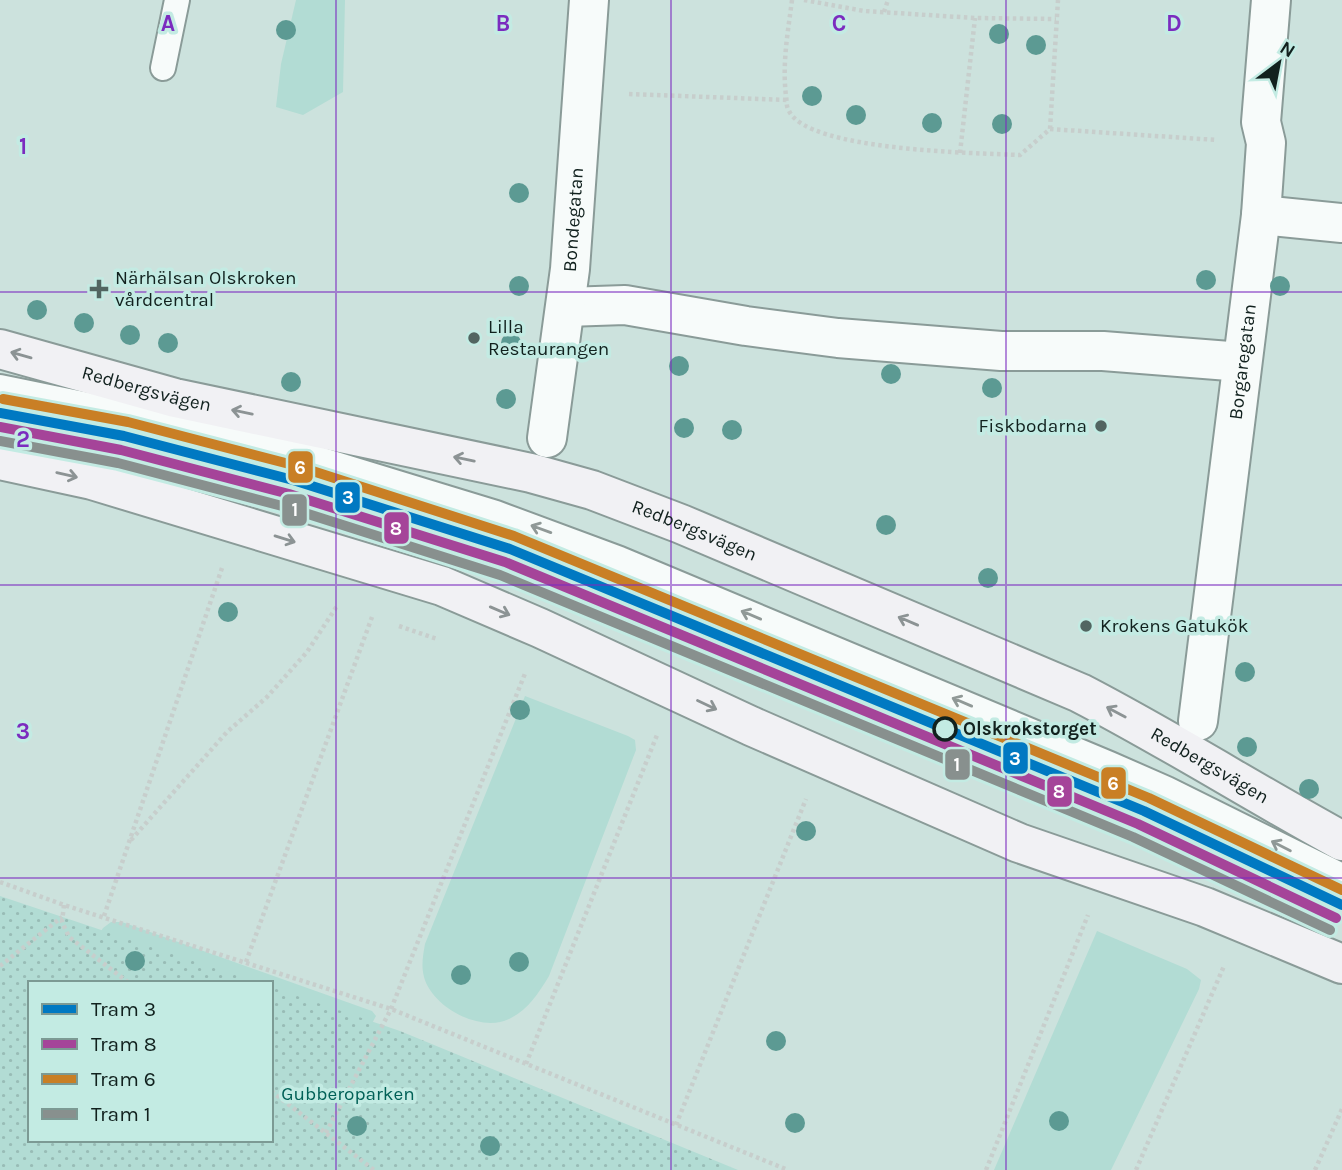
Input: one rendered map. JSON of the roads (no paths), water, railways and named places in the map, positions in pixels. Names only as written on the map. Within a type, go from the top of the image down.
[{"type":"street","name":"Bondegatan","points":[[547,438],[570,269],[589,0]]},
{"type":"street","name":"Borgaregatan","points":[[1198,721],[1261,215],[1266,144],[1262,122],[1271,0]]},
{"type":"street","points":[[1261,215],[1342,223]]},
{"type":"street","points":[[566,307],[625,304],[746,326],[838,338],[1001,351],[1103,351],[1242,362]]},
{"type":"street","name":"Redbergsvägen","points":[[0,349],[175,398],[531,473],[592,490],[681,524],[1080,693],[1142,725],[1342,841]]},
{"type":"street","points":[[0,460],[92,480],[442,586],[540,628],[751,726],[1019,843],[1205,907],[1342,964]]},
{"type":"lane","points":[[163,68],[177,0]]},
{"type":"lane","points":[[0,387],[296,452],[496,513],[620,559],[1097,758],[1167,789],[1342,876]]},
{"type":"lane","points":[[0,413],[124,436],[293,480],[510,549],[1101,792],[1342,905]]},
{"type":"tram line","name":"6","points":[[3,399],[128,422],[297,466],[514,536],[1149,798],[1342,890]]},
{"type":"tram line","name":"3","points":[[0,413],[124,436],[293,480],[510,549],[1144,811],[1342,905]]},
{"type":"tram line","name":"8","points":[[0,427],[121,450],[289,494],[505,562],[1138,824],[1336,918]]},
{"type":"tram line","name":"1","points":[[0,441],[118,463],[286,507],[500,575],[1133,837],[1330,930]]},
{"type":"place","name":"Närhälsan Olskroken vårdcentral","points":[[99,289]]},
{"type":"place","name":"Lilla Restaurangen","points":[[474,338]]},
{"type":"place","name":"Fiskbodarna","points":[[1101,426]]},
{"type":"place","name":"Krokens Gatukök","points":[[1086,626]]},
{"type":"place","name":"Olskrokstorget","points":[[945,729]]},
{"type":"park label","name":"Gubberoparken","points":[[348,1094]]}]
